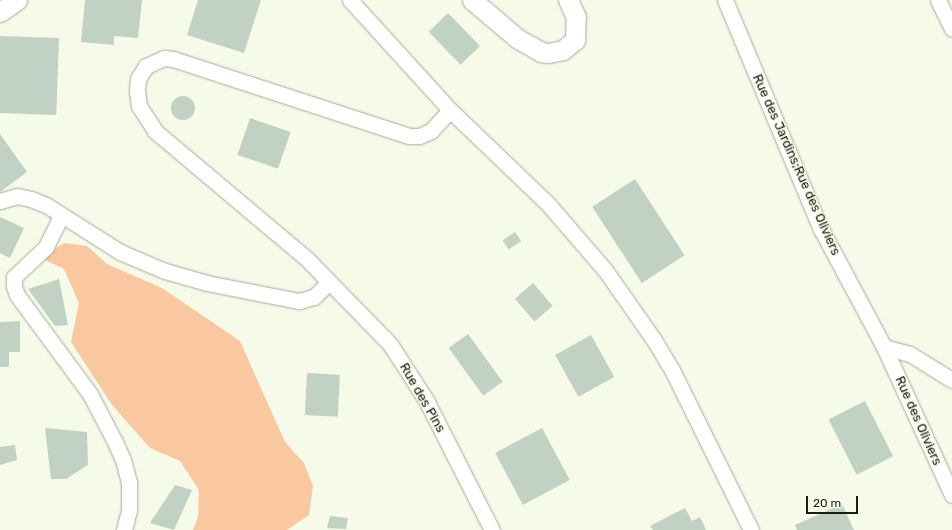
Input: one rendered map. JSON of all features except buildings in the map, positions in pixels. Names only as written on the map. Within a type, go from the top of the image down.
[{"type":"street","points":[[0,12],[17,0]]},
{"type":"street","points":[[350,0],[450,110],[553,210],[591,253],[638,316],[672,370],[751,530]]},
{"type":"street","points":[[472,0],[518,39],[541,52],[548,53],[563,50],[575,40],[576,17],[568,0]]},
{"type":"street","name":"Rue des Jardins;Rue des Oliviers","points":[[725,0],[821,229],[884,347]]},
{"type":"street","points":[[938,0],[952,29]]},
{"type":"street","name":"Rue des Pins","points":[[450,110],[431,131],[419,136],[409,136],[174,59],[156,60],[142,72],[137,91],[139,106],[156,132],[300,252],[390,344],[426,400],[492,530]]},
{"type":"street","points":[[0,201],[17,196],[31,199],[46,205],[60,216],[120,252],[165,271],[208,283],[299,301],[314,297],[329,282]]},
{"type":"street","points":[[60,216],[46,247],[14,277],[14,286],[17,295],[90,394],[115,442],[123,460],[129,482],[129,510],[124,530]]},
{"type":"street","points":[[884,347],[910,354],[952,380]]},
{"type":"street","name":"Rue des Oliviers","points":[[884,347],[952,495]]},
{"type":"shaded area","points":[[64,243],[87,246],[107,264],[162,288],[240,341],[285,442],[304,463],[313,486],[309,515],[287,530],[193,530],[198,517],[199,490],[180,461],[150,448],[112,405],[71,342],[79,303],[64,269],[41,258]]}]
